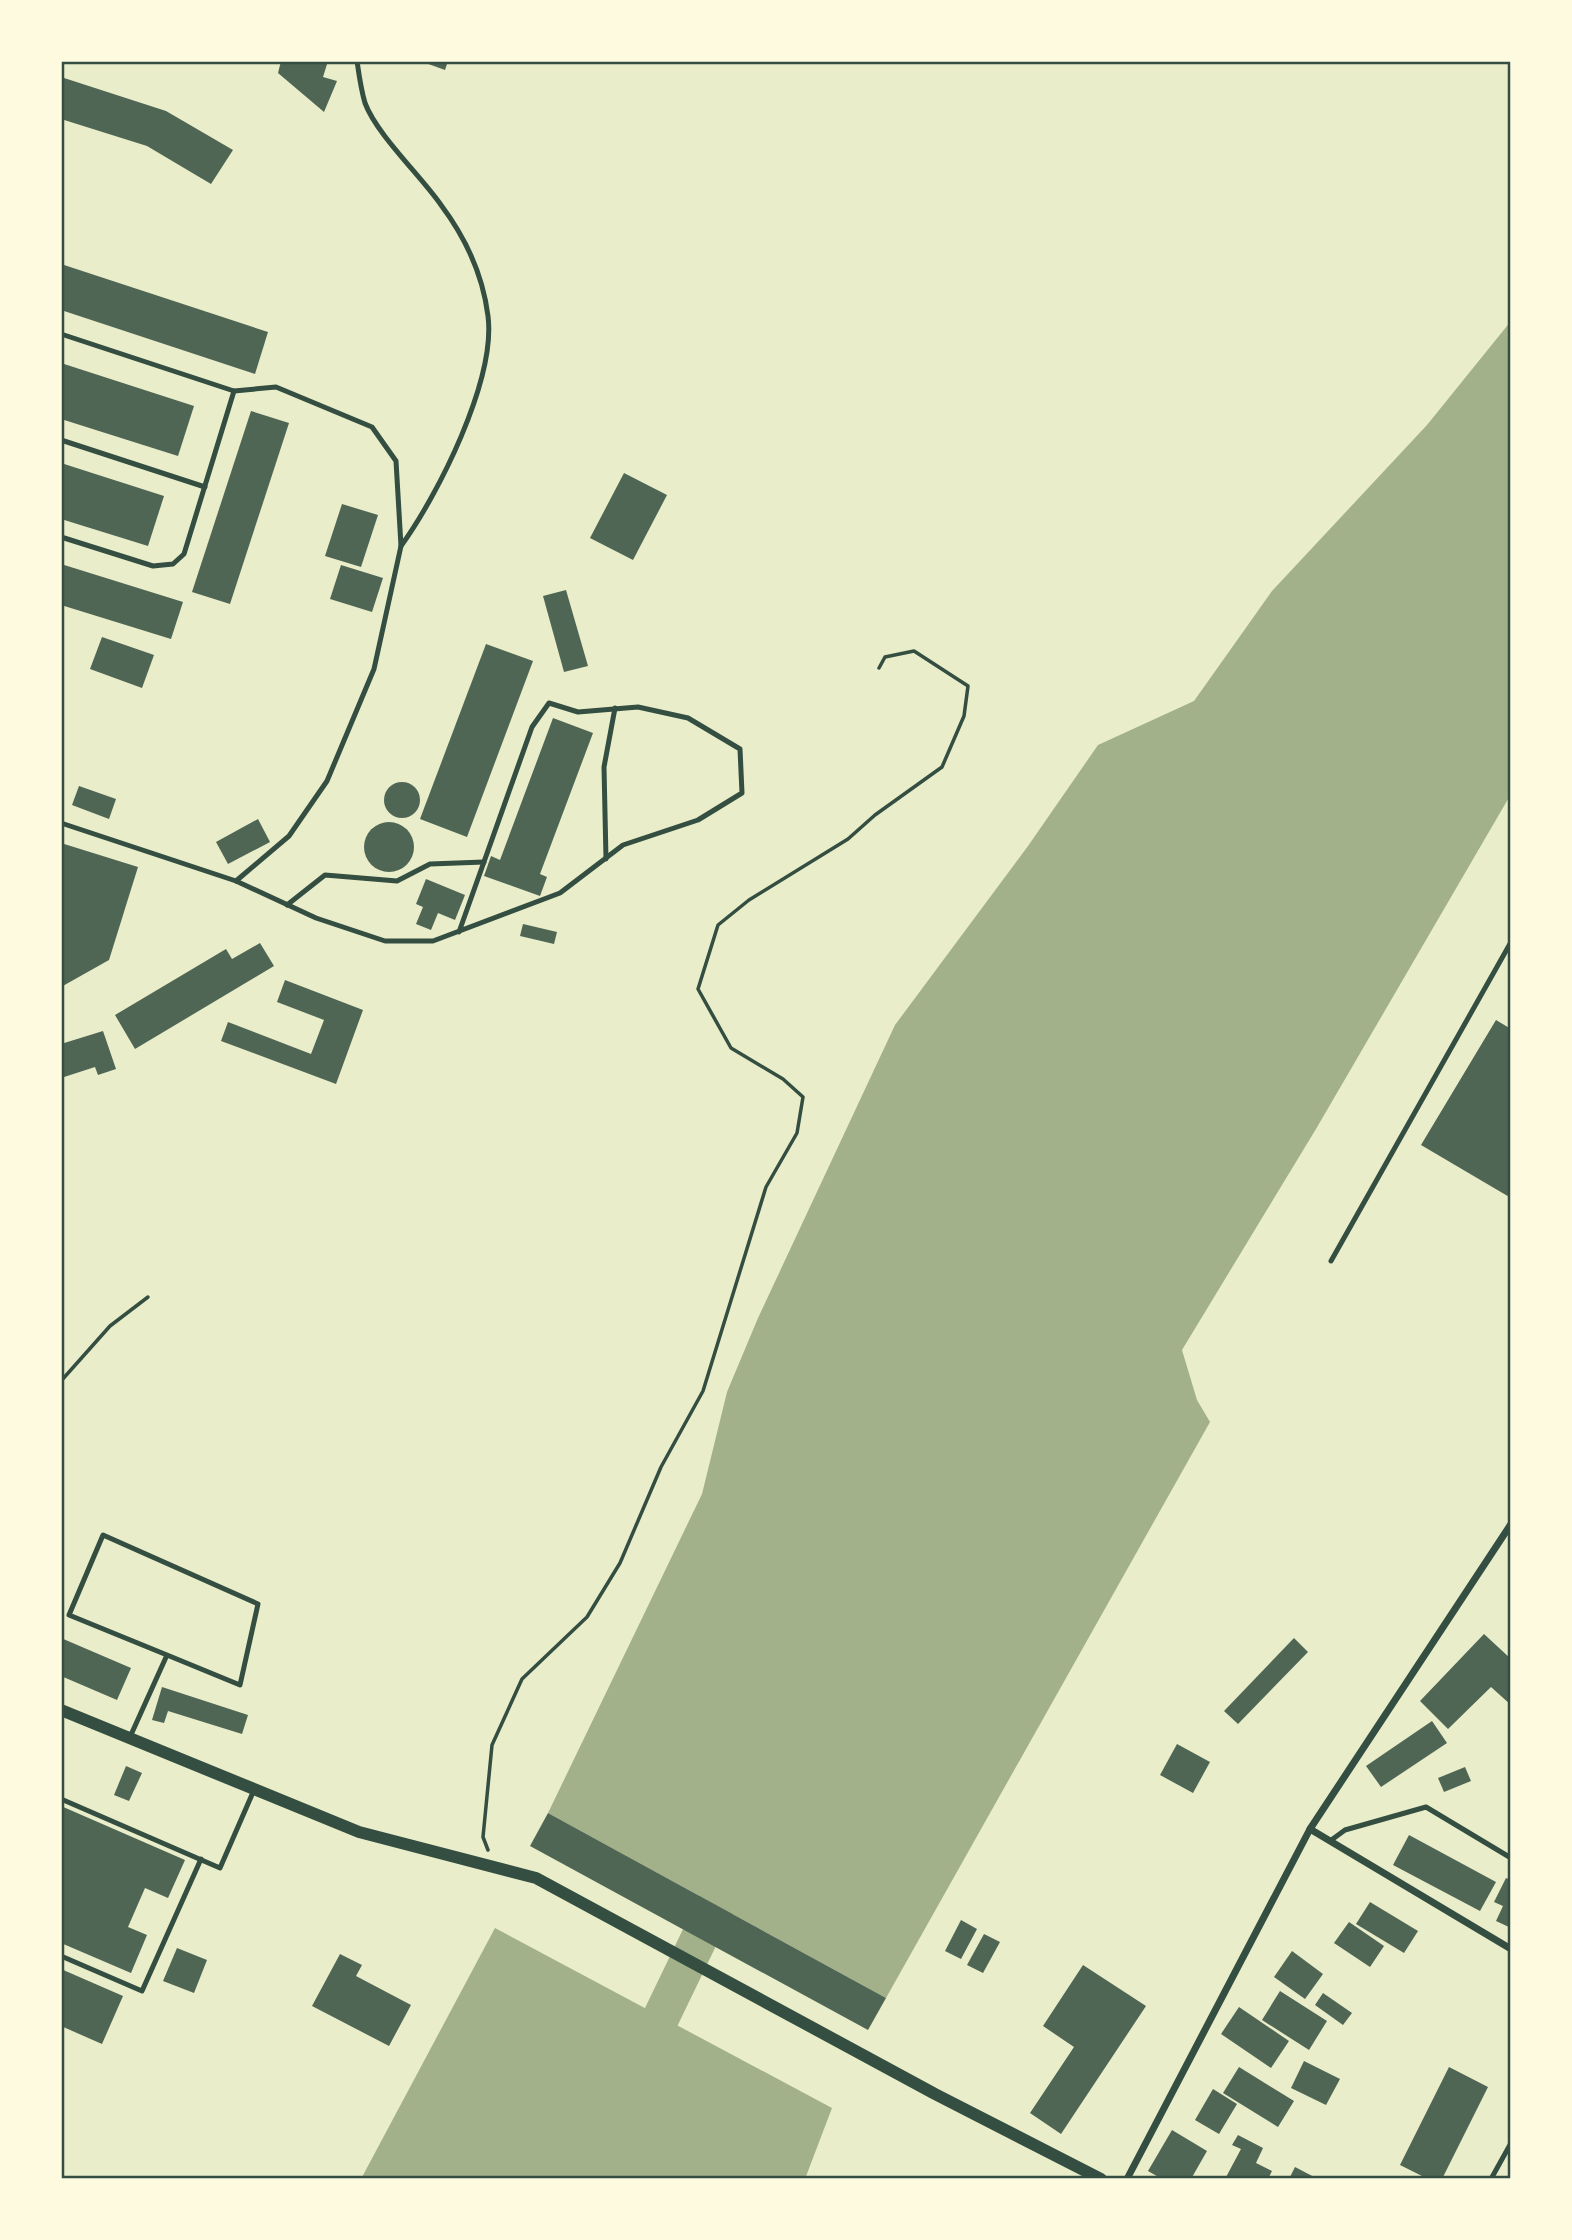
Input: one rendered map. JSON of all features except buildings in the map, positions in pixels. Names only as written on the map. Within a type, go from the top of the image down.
[{"type":"street","points":[[1127,2179],[1310,1829],[1511,1524]]},
{"type":"street","points":[[61,1710],[359,1832],[536,1878],[860,2053],[1101,2179]]},
{"type":"street","points":[[1310,1829],[1511,1949]]},
{"type":"lane","points":[[357,61],[366,104],[400,155],[442,205],[475,263],[489,318],[481,380],[460,439],[427,510],[401,546]]},
{"type":"lane","points":[[61,334],[234,391],[276,387],[372,427],[396,461],[401,546],[374,669],[327,781],[289,836],[236,881]]},
{"type":"lane","points":[[61,537],[153,566],[173,564],[184,554],[234,391]]},
{"type":"lane","points":[[61,440],[205,487]]},
{"type":"lane","points":[[61,823],[236,881],[316,918],[385,941],[433,941],[459,932],[560,893],[624,845],[698,820],[742,793],[740,748],[688,718],[638,706],[578,712],[549,703],[532,727],[459,932]]},
{"type":"lane","points":[[606,859],[604,767],[615,708]]},
{"type":"lane","points":[[287,905],[325,875],[397,881],[430,864],[484,862]]},
{"type":"lane","points":[[1331,1261],[1511,942]]},
{"type":"lane","points":[[103,1535],[258,1604],[240,1685],[167,1656],[69,1615],[103,1535]]},
{"type":"lane","points":[[130,1737],[167,1656]]},
{"type":"lane","points":[[61,1799],[220,1868],[254,1790]]},
{"type":"lane","points":[[1330,1841],[1345,1830],[1426,1807],[1511,1858]]},
{"type":"lane","points":[[61,1956],[142,1991],[201,1859]]},
{"type":"lane","points":[[1491,2179],[1511,2143]]},
{"type":"path","points":[[495,1868],[483,1837],[492,1745],[522,1679],[587,1617],[620,1563],[661,1467],[703,1391],[766,1187],[797,1133],[803,1097],[783,1079],[731,1048],[698,989],[718,925],[749,900],[848,839],[875,815],[942,767],[964,716],[968,686],[914,651],[885,657],[879,668]]},
{"type":"path","points":[[61,1381],[110,1326],[148,1297]]},
{"type":"shaded area","points":[[1511,321],[1511,794],[1316,1129],[1182,1350],[1197,1400],[1210,1422],[886,1998],[548,1813],[702,1494],[727,1392],[758,1318],[895,1025],[1028,846],[1098,745],[1194,701],[1272,591],[1427,425]]},
{"type":"shaded area","points":[[495,1928],[832,2108],[805,2179],[361,2179]]},
{"type":"waterway","points":[[639,2063],[720,1895]]}]
